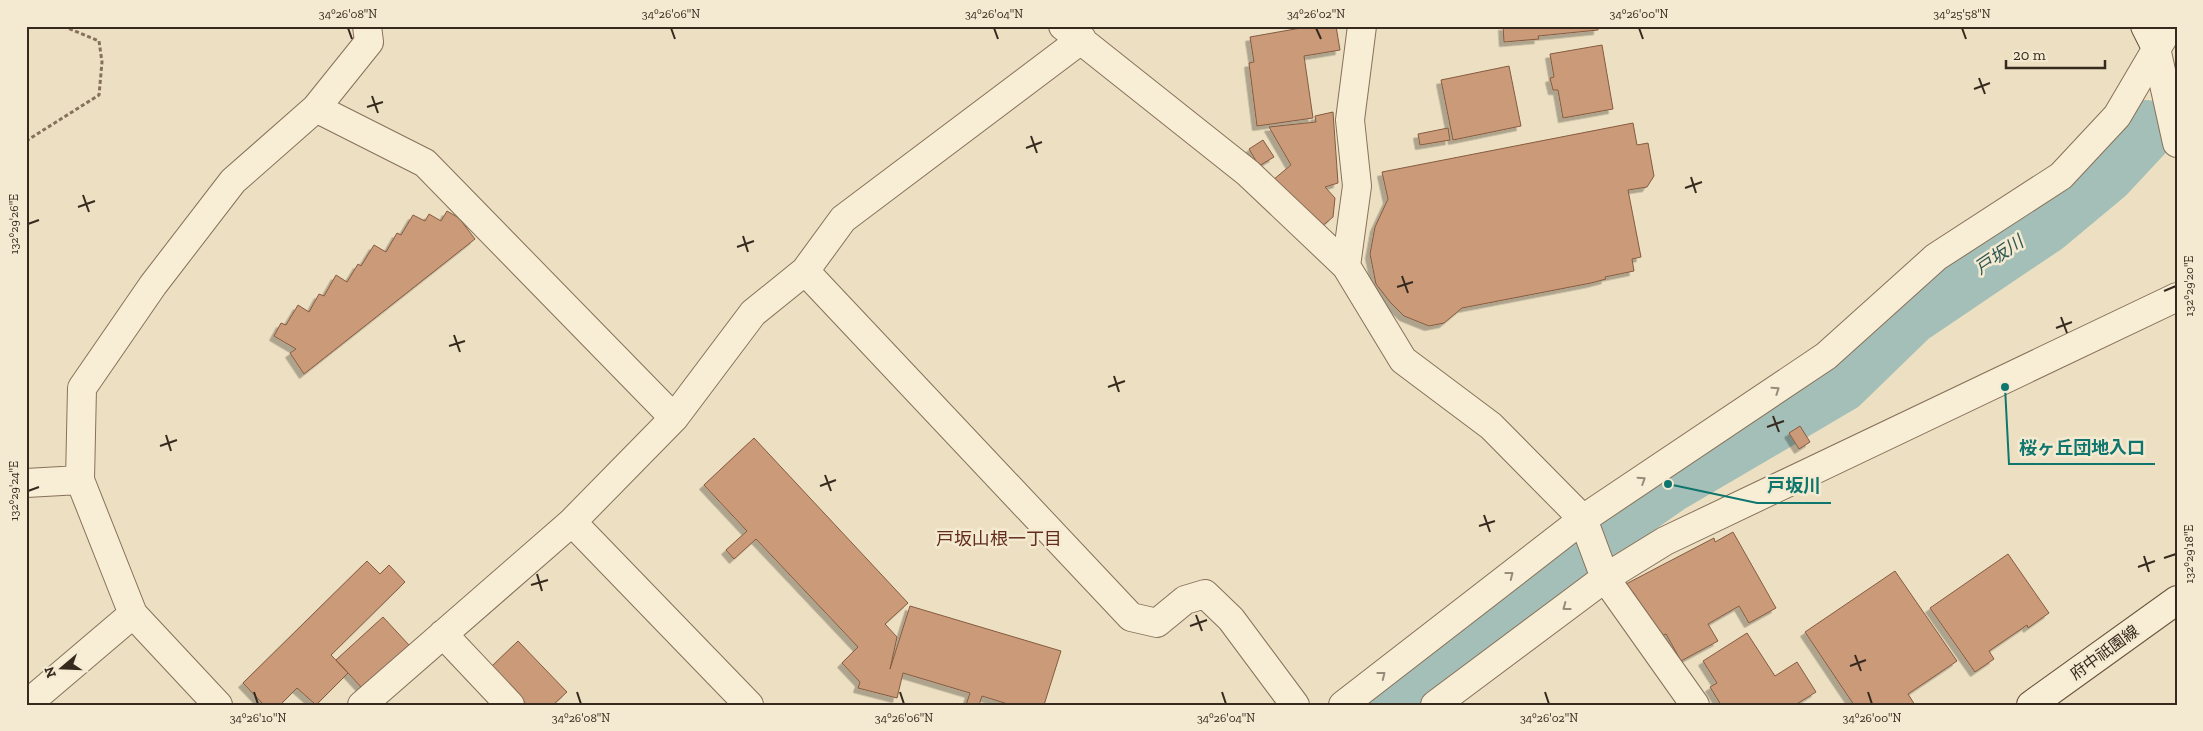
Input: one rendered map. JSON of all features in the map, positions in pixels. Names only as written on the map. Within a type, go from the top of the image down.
[{"type":"street","points":[[218,705],[133,614],[80,480],[82,388],[152,285],[233,181],[316,108],[369,42],[367,26]]},
{"type":"street","points":[[1346,266],[1357,186],[1350,120],[1362,26]]},
{"type":"street","points":[[362,705],[572,522],[674,418],[753,313],[805,271],[843,219],[1073,33],[1248,172],[1346,266],[1403,360],[1491,426],[1585,525],[1601,568],[1695,705]]},
{"type":"street","points":[[2157,33],[2173,105],[2177,143]]},
{"type":"street","points":[[1343,705],[1585,525],[1826,356],[1936,257],[2062,176],[2117,116],[2157,33]]},
{"type":"street","points":[[316,108],[425,162],[674,418]]},
{"type":"street","points":[[805,271],[1131,617],[1157,623],[1185,600],[1205,594],[1231,619],[1295,705]]},
{"type":"street","points":[[1435,705],[1601,568],[1665,541],[2177,297]]},
{"type":"street","points":[[26,483],[80,480]]},
{"type":"street","points":[[572,522],[749,705]]},
{"type":"street","name":"府中祇園線","points":[[2031,705],[2177,600]]},
{"type":"street","points":[[26,705],[133,614]]},
{"type":"street","points":[[443,634],[510,705]]},
{"type":"path","points":[[26,140],[99,95],[102,62],[99,41],[63,26]]},
{"type":"building","points":[[1312,26],[1336,26],[1340,50],[1304,56],[1313,118],[1257,126],[1249,63],[1254,62],[1250,37]]},
{"type":"building","points":[[1503,26],[1598,26],[1598,30],[1538,36],[1539,39],[1504,42]]},
{"type":"building","points":[[1602,45],[1613,109],[1563,118],[1558,90],[1553,90],[1550,78],[1554,77],[1550,54]]},
{"type":"building","points":[[1509,66],[1521,126],[1453,140],[1441,80]]},
{"type":"building","points":[[1333,112],[1338,183],[1325,187],[1335,198],[1333,217],[1316,231],[1273,180],[1291,165],[1269,127],[1316,122],[1315,116]]},
{"type":"building","points":[[1633,123],[1637,145],[1648,143],[1654,176],[1647,187],[1628,190],[1641,257],[1632,259],[1634,271],[1605,277],[1606,279],[1591,283],[1462,308],[1444,323],[1429,326],[1404,316],[1376,284],[1370,254],[1375,227],[1388,199],[1382,172]]},
{"type":"building","points":[[1448,128],[1450,140],[1420,145],[1418,134]]},
{"type":"building","points":[[1263,140],[1274,157],[1259,166],[1249,149]]},
{"type":"building","points":[[447,211],[459,218],[475,239],[304,374],[290,353],[296,349],[274,336],[281,323],[286,325],[298,305],[309,312],[319,294],[324,296],[336,275],[347,282],[358,264],[361,266],[374,245],[386,252],[397,233],[401,235],[413,215],[425,221],[429,214],[441,221]]},
{"type":"building","points":[[1800,426],[1810,442],[1799,449],[1789,433]]},
{"type":"building","points":[[754,438],[908,603],[885,624],[897,637],[890,669],[910,606],[1061,651],[1044,705],[1011,705],[982,696],[979,705],[966,705],[970,693],[903,673],[897,698],[858,688],[860,682],[842,663],[858,647],[756,539],[734,559],[726,550],[747,531],[704,485]]},
{"type":"building","points":[[1733,532],[1776,608],[1749,623],[1739,606],[1708,624],[1718,641],[1681,661],[1666,634],[1661,636],[1633,592],[1629,594],[1624,585],[1714,538],[1715,542]]},
{"type":"building","points":[[2008,554],[2049,613],[2028,628],[2027,625],[1989,651],[1994,659],[1975,672],[1930,608]]},
{"type":"building","points":[[367,561],[380,574],[389,565],[405,582],[331,655],[348,673],[316,705],[297,688],[280,705],[264,705],[243,683]]},
{"type":"building","points":[[1895,571],[1957,661],[1908,694],[1915,705],[1854,705],[1805,632]]},
{"type":"building","points":[[383,617],[409,645],[362,688],[336,660]]},
{"type":"building","points":[[1747,633],[1775,676],[1797,662],[1816,692],[1795,705],[1721,705],[1710,687],[1717,683],[1703,661]]},
{"type":"building","points":[[518,641],[567,692],[553,705],[527,705],[491,667]]},
{"type":"waterway","name":"戸坂川","points":[[1384,705],[1558,561],[1668,484],[1840,383],[1910,315],[2045,224],[2105,174],[2146,130]]},
{"type":"place","name":"桜ヶ丘団地入口","points":[[2005,387]]},
{"type":"place","name":"戸坂川","points":[[1668,484]]},
{"type":"district","name":"戸坂山根一丁目","points":[[999,539]]}]
